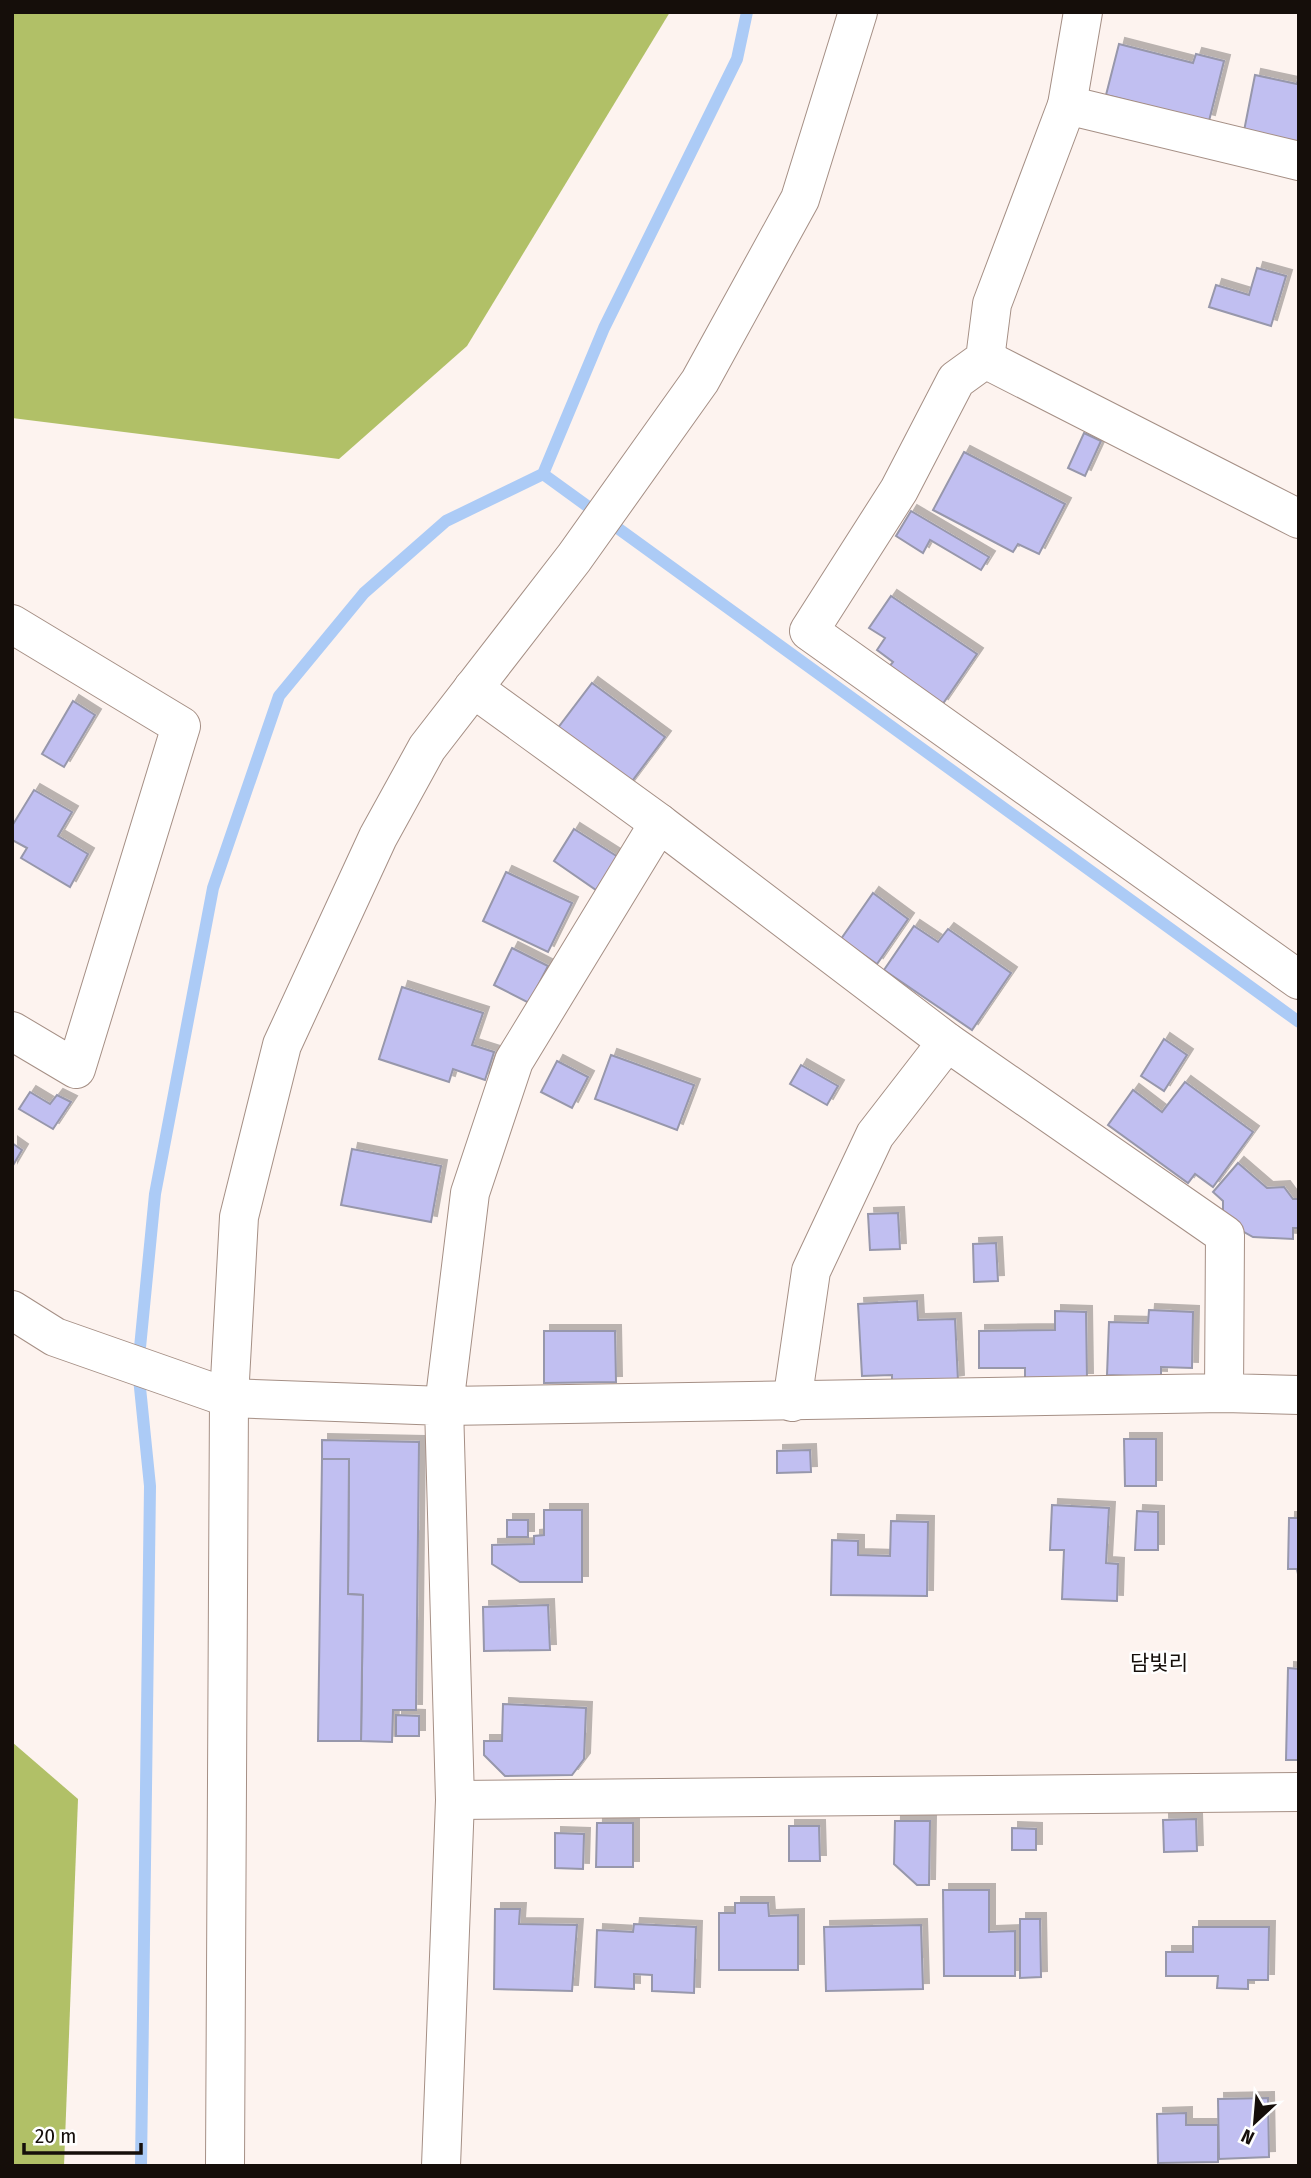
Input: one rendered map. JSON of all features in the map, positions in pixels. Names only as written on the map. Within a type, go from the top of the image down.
[{"type":"street","points":[[225,2166],[212,1393],[239,1217],[282,1045],[378,837],[427,748],[575,558],[700,381],[800,199],[858,12]]},
{"type":"street","points":[[1083,12],[1067,105],[992,304],[985,359],[956,380],[899,490],[809,631],[1299,980]]},
{"type":"street","points":[[1067,105],[1299,162]]},
{"type":"street","points":[[985,359],[1299,519]]},
{"type":"street","points":[[12,624],[181,726],[76,1069],[12,1031]]},
{"type":"street","points":[[473,688],[659,823],[947,1042],[1225,1235],[1224,1393]]},
{"type":"street","points":[[441,2166],[455,1800],[444,1406],[470,1193],[514,1061],[659,823]]},
{"type":"street","points":[[792,1402],[811,1270],[875,1135],[947,1042]]},
{"type":"street","points":[[12,1310],[55,1336],[212,1393],[444,1406],[1224,1393],[1299,1395]]},
{"type":"street","points":[[455,1800],[1299,1792]]},
{"type":"green space","points":[[12,12],[670,12],[467,346],[339,459],[12,418]]},
{"type":"green space","points":[[12,1742],[78,1799],[64,2166],[12,2166]]},
{"type":"building","points":[[1119,44],[1193,63],[1196,54],[1224,61],[1209,121],[1106,95]]},
{"type":"building","points":[[1299,74],[1299,147],[1243,136],[1255,75],[1297,84]]},
{"type":"building","points":[[1257,268],[1286,276],[1271,326],[1209,307],[1216,285],[1249,295]]},
{"type":"building","points":[[1084,433],[1101,441],[1085,476],[1068,468]]},
{"type":"building","points":[[964,452],[1065,504],[1039,554],[1018,544],[1013,552],[933,510]]},
{"type":"building","points":[[911,511],[989,557],[981,570],[930,540],[923,553],[896,536]]},
{"type":"building","points":[[891,596],[977,654],[942,705],[888,668],[893,662],[877,650],[885,638],[869,628]]},
{"type":"building","points":[[592,683],[665,737],[624,792],[551,737]]},
{"type":"building","points":[[73,701],[95,715],[64,767],[42,754]]},
{"type":"building","points":[[34,790],[72,812],[58,836],[88,854],[70,887],[21,858],[27,848],[12,840],[12,826]]},
{"type":"building","points":[[574,829],[618,857],[596,890],[554,861]]},
{"type":"building","points":[[506,872],[572,903],[548,952],[483,921]]},
{"type":"building","points":[[873,893],[908,919],[877,964],[841,939]]},
{"type":"building","points":[[914,926],[938,942],[948,929],[1011,973],[972,1030],[884,970]]},
{"type":"building","points":[[512,948],[548,966],[529,1003],[494,985]]},
{"type":"building","points":[[402,987],[483,1013],[472,1045],[494,1052],[485,1080],[453,1069],[449,1082],[379,1059]]},
{"type":"building","points":[[1164,1039],[1187,1055],[1164,1091],[1141,1076]]},
{"type":"building","points":[[611,1055],[694,1085],[677,1130],[595,1099]]},
{"type":"building","points":[[557,1061],[588,1077],[572,1108],[541,1092]]},
{"type":"building","points":[[801,1065],[838,1086],[827,1105],[790,1084]]},
{"type":"building","points":[[1185,1082],[1253,1132],[1213,1187],[1195,1174],[1188,1183],[1108,1125],[1133,1090],[1162,1112]]},
{"type":"building","points":[[30,1092],[50,1104],[57,1095],[71,1102],[53,1129],[19,1109]]},
{"type":"building","points":[[12,1143],[22,1150],[12,1167]]},
{"type":"building","points":[[352,1149],[441,1166],[431,1222],[341,1205]]},
{"type":"building","points":[[1238,1163],[1267,1188],[1284,1187],[1293,1199],[1299,1199],[1299,1228],[1293,1228],[1293,1239],[1253,1237],[1228,1223],[1223,1213],[1223,1201],[1213,1192]]},
{"type":"building","points":[[898,1213],[900,1249],[870,1250],[868,1214]]},
{"type":"building","points":[[996,1243],[998,1281],[974,1282],[973,1244]]},
{"type":"building","points":[[917,1301],[918,1320],[955,1319],[958,1381],[892,1391],[892,1375],[862,1376],[858,1304]]},
{"type":"building","points":[[1149,1310],[1193,1312],[1192,1368],[1161,1367],[1161,1377],[1107,1375],[1109,1322],[1148,1323]]},
{"type":"building","points":[[1055,1311],[1086,1312],[1087,1379],[1025,1379],[1025,1368],[979,1368],[979,1331],[1055,1330]]},
{"type":"building","points":[[544,1331],[615,1331],[616,1382],[544,1383]]},
{"type":"building","points":[[1124,1439],[1156,1439],[1156,1486],[1125,1486]]},
{"type":"building","points":[[322,1440],[419,1442],[416,1710],[393,1710],[392,1742],[361,1741],[363,1595],[348,1594],[349,1459],[322,1459]]},
{"type":"building","points":[[810,1450],[811,1472],[777,1473],[777,1451]]},
{"type":"building","points":[[322,1459],[349,1459],[348,1594],[363,1595],[361,1741],[318,1741]]},
{"type":"building","points":[[1052,1505],[1109,1508],[1106,1563],[1118,1564],[1117,1601],[1062,1599],[1064,1550],[1050,1550]]},
{"type":"building","points":[[544,1510],[582,1510],[582,1582],[520,1582],[492,1564],[492,1545],[534,1544],[534,1536],[544,1535]]},
{"type":"building","points":[[1137,1511],[1158,1512],[1158,1550],[1135,1550]]},
{"type":"building","points":[[1289,1518],[1299,1518],[1299,1579],[1297,1569],[1288,1569]]},
{"type":"building","points":[[507,1520],[528,1520],[528,1537],[507,1537]]},
{"type":"building","points":[[891,1521],[928,1522],[927,1596],[831,1595],[832,1540],[858,1541],[858,1555],[890,1556]]},
{"type":"building","points":[[548,1605],[550,1650],[484,1651],[483,1607]]},
{"type":"building","points":[[1288,1668],[1299,1669],[1299,1760],[1286,1760]]},
{"type":"building","points":[[503,1704],[586,1708],[584,1759],[572,1775],[505,1776],[484,1755],[484,1741],[502,1741]]},
{"type":"building","points":[[396,1715],[419,1716],[419,1736],[396,1736]]},
{"type":"building","points":[[1196,1819],[1197,1851],[1164,1852],[1163,1820]]},
{"type":"building","points":[[895,1821],[930,1821],[929,1885],[917,1885],[894,1864]]},
{"type":"building","points":[[597,1823],[633,1823],[633,1867],[596,1867]]},
{"type":"building","points":[[789,1826],[819,1826],[820,1861],[789,1861]]},
{"type":"building","points":[[1012,1828],[1036,1829],[1036,1850],[1012,1850]]},
{"type":"building","points":[[555,1833],[584,1834],[583,1869],[555,1868]]},
{"type":"building","points":[[943,1890],[989,1890],[989,1932],[1015,1931],[1015,1976],[944,1976]]},
{"type":"building","points":[[735,1903],[768,1903],[769,1916],[798,1915],[798,1970],[719,1970],[719,1913],[735,1913]]},
{"type":"building","points":[[495,1909],[520,1909],[519,1924],[577,1925],[572,1991],[494,1989]]},
{"type":"building","points":[[1020,1919],[1040,1919],[1041,1977],[1020,1978]]},
{"type":"building","points":[[634,1924],[696,1927],[694,1993],[652,1991],[652,1975],[634,1974],[634,1989],[595,1987],[597,1930],[633,1932]]},
{"type":"building","points":[[921,1925],[923,1989],[826,1991],[824,1927]]},
{"type":"building","points":[[1193,1927],[1269,1927],[1268,1980],[1248,1980],[1248,1989],[1217,1988],[1218,1976],[1166,1976],[1166,1952],[1193,1952]]},
{"type":"building","points":[[1268,2098],[1269,2157],[1219,2159],[1218,2099]]},
{"type":"building","points":[[1186,2113],[1186,2125],[1218,2125],[1218,2162],[1158,2163],[1157,2114]]},
{"type":"waterway","points":[[141,2166],[150,1486],[138,1368],[155,1194],[213,888],[279,696],[364,593],[446,521],[543,474],[604,328],[737,59],[747,12]]},
{"type":"waterway","points":[[543,474],[1299,1022]]},
{"type":"district","name":"담빛리","points":[[1159,1663]]}]
